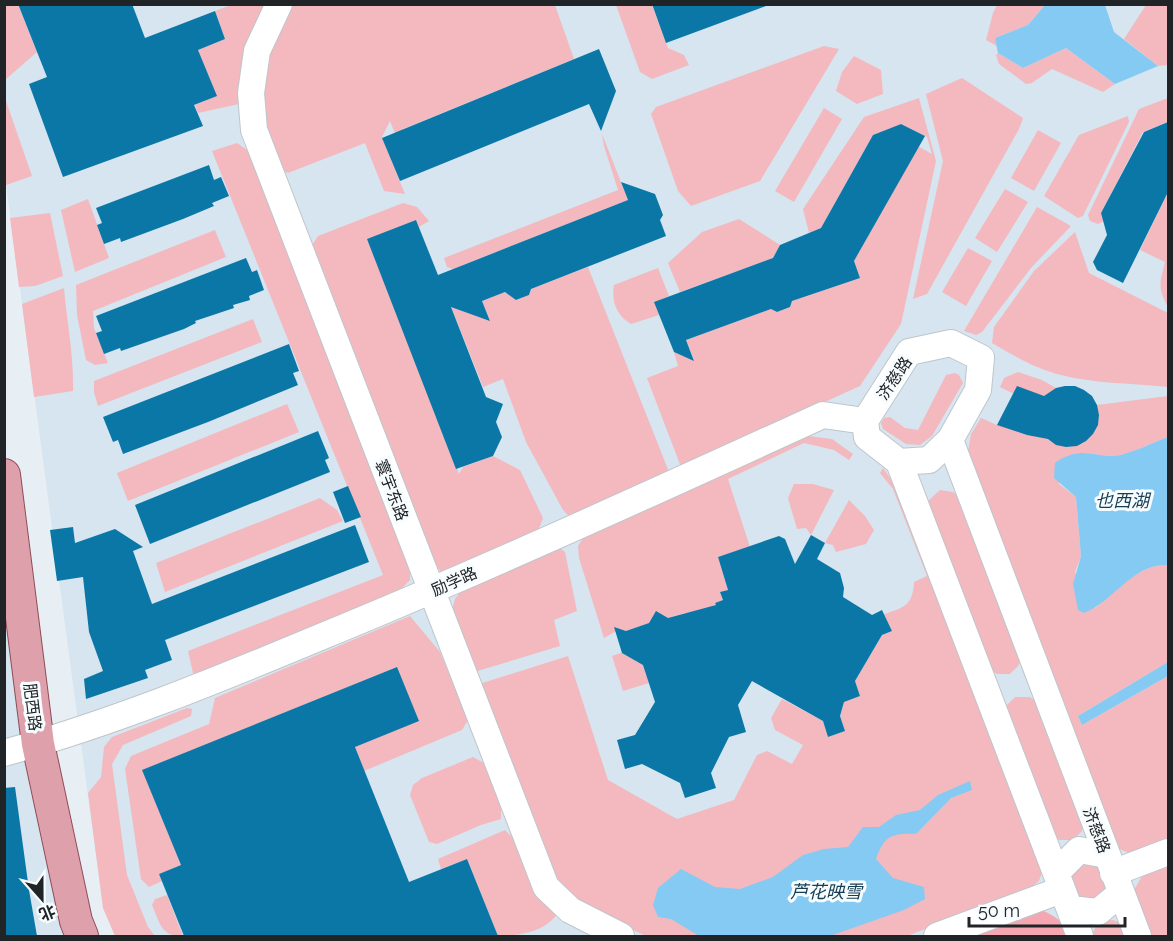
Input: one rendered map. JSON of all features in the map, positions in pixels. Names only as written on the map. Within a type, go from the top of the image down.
[{"type":"main road","name":"肥西路","points":[[4,475],[38,744],[76,921],[82,936]]},
{"type":"street","name":"寰宇东路","points":[[279,4],[257,51],[251,93],[254,130],[430,592],[546,887],[570,910],[621,936]]},
{"type":"street","name":"济慈路","points":[[865,421],[909,352],[951,343],[981,358],[978,390],[950,440],[1138,936]]},
{"type":"street","name":"励学路","points":[[4,753],[79,732],[197,688],[430,592],[823,415],[865,421]]},
{"type":"street","points":[[865,421],[867,437],[899,462],[1080,936]]},
{"type":"street","points":[[899,462],[929,460],[950,440]]},
{"type":"street","points":[[4,731],[38,744]]},
{"type":"street","points":[[937,936],[1062,891],[1079,850],[1114,874]]},
{"type":"street","points":[[1062,891],[1098,912],[1114,874],[1168,852]]},
{"type":"shaded area","points":[[4,5],[1168,5],[1168,936],[115,936],[103,908],[5,177]]},
{"type":"shaded area","points":[[5,5],[18,5],[37,52],[5,80]]},
{"type":"shaded area","points":[[231,5],[262,5],[265,10],[244,89],[239,104],[198,113],[195,105],[216,96],[198,50],[225,39],[215,11]]},
{"type":"shaded area","points":[[289,5],[555,5],[574,59],[403,129],[398,141],[390,121],[382,137],[405,194],[384,191],[365,143],[288,173],[277,168],[259,118],[259,81]]},
{"type":"shaded area","points":[[616,5],[652,5],[668,48],[684,55],[689,65],[652,79],[640,72]]},
{"type":"shaded area","points":[[997,5],[1045,5],[1028,25],[995,38],[997,46],[986,40]]},
{"type":"shaded area","points":[[1146,5],[1168,5],[1168,65],[1158,66],[1124,39]]},
{"type":"shaded area","points":[[824,46],[839,49],[760,181],[691,206],[678,191],[651,114],[656,107]]},
{"type":"shaded area","points":[[1066,48],[1115,84],[1103,92],[1052,69],[1032,83],[1026,84],[999,64],[996,55],[998,53],[1023,68]]},
{"type":"shaded area","points":[[854,56],[881,70],[883,94],[857,104],[836,91],[842,72]]},
{"type":"shaded area","points":[[962,78],[1023,118],[927,294],[913,299],[943,161],[926,94]]},
{"type":"shaded area","points":[[5,98],[32,176],[6,185],[4,177]]},
{"type":"shaded area","points":[[919,98],[936,161],[901,324],[860,386],[681,467],[647,378],[678,366],[674,352],[694,360],[686,340],[771,309],[777,312],[790,307],[792,301],[860,278],[854,261],[914,154],[914,144],[932,154],[927,137],[901,124],[873,135],[821,228],[809,233],[803,209],[864,117]]},
{"type":"shaded area","points":[[1168,98],[1168,122],[1143,132],[1101,213],[1104,221],[1098,224],[1090,221],[1088,215],[1139,109]]},
{"type":"shaded area","points":[[824,108],[842,119],[794,202],[775,191]]},
{"type":"shaded area","points":[[1128,116],[1129,122],[1083,216],[1078,218],[1044,196],[1079,135]]},
{"type":"shaded area","points":[[1038,130],[1061,143],[1034,191],[1011,178]]},
{"type":"shaded area","points":[[602,134],[628,200],[453,269],[447,267],[444,258],[618,190]]},
{"type":"shaded area","points":[[237,143],[250,152],[410,565],[410,580],[392,598],[202,676],[193,673],[188,651],[383,575],[212,151]]},
{"type":"shaded area","points":[[1005,189],[1028,202],[997,252],[975,238]]},
{"type":"shaded area","points":[[1168,192],[1168,307],[1160,285],[1165,262],[1140,250]]},
{"type":"shaded area","points":[[88,199],[109,258],[75,272],[61,210]]},
{"type":"shaded area","points":[[403,203],[417,207],[429,221],[419,227],[416,220],[368,240],[459,474],[463,467],[493,456],[520,470],[543,518],[537,534],[454,573],[441,572],[422,548],[309,250],[318,236]]},
{"type":"shaded area","points":[[1037,207],[1071,226],[1031,268],[982,332],[976,335],[964,331]]},
{"type":"shaded area","points":[[50,213],[63,276],[35,286],[19,287],[10,218]]},
{"type":"shaded area","points":[[739,219],[780,245],[773,258],[680,292],[668,263],[702,232]]},
{"type":"shaded area","points":[[215,230],[226,257],[93,311],[94,328],[108,363],[95,365],[86,360],[77,315],[76,285]]},
{"type":"shaded area","points":[[1075,232],[1089,273],[1168,313],[1168,387],[1101,382],[1061,375],[1034,366],[992,343],[994,327],[1034,271]]},
{"type":"shaded area","points":[[968,248],[992,261],[966,306],[942,292]]},
{"type":"shaded area","points":[[588,267],[669,472],[571,518],[563,510],[526,442],[503,379],[483,387],[448,299],[490,320],[482,301],[505,292],[517,300],[529,295],[531,289]]},
{"type":"shaded area","points":[[658,268],[669,296],[655,302],[659,315],[631,324],[616,308],[613,297],[614,285]]},
{"type":"shaded area","points":[[64,288],[73,391],[34,397],[22,304]]},
{"type":"shaded area","points":[[253,319],[262,342],[98,406],[94,381]]},
{"type":"shaded area","points":[[1018,372],[1042,380],[1056,388],[1081,391],[1097,405],[1168,396],[1168,437],[1120,455],[1086,453],[1067,456],[1059,484],[1076,497],[1081,556],[1075,572],[1095,608],[1138,573],[1148,568],[1168,565],[1168,662],[1078,716],[1082,725],[1168,676],[1168,840],[1131,854],[1115,847],[967,457],[971,434],[981,418],[997,425],[1014,394],[1000,387],[1004,378]]},
{"type":"shaded area","points":[[955,373],[959,375],[963,383],[932,436],[920,445],[906,444],[883,429],[881,423],[884,418],[890,417],[905,428],[918,430],[946,375]]},
{"type":"shaded area","points":[[287,404],[299,432],[128,501],[117,473]]},
{"type":"shaded area","points":[[800,435],[832,439],[853,454],[849,460],[834,450],[804,443],[728,479],[750,547],[718,557],[728,590],[720,592],[723,600],[715,603],[717,611],[685,613],[668,618],[656,612],[649,623],[626,631],[620,629],[604,638],[579,558],[578,546],[583,538]]},
{"type":"shaded area","points":[[883,468],[898,489],[1042,872],[1039,881],[1030,888],[907,936],[646,936],[579,905],[549,873],[476,685],[568,656],[608,780],[677,819],[734,800],[757,755],[767,751],[792,764],[803,745],[775,730],[771,718],[782,699],[823,721],[828,737],[845,731],[840,716],[844,702],[860,696],[855,681],[882,635],[892,631],[884,614],[906,604],[912,596],[914,582],[927,576],[893,489],[880,473]]},
{"type":"shaded area","points":[[4,475],[82,936],[5,936]]},
{"type":"shaded area","points":[[794,484],[813,484],[834,490],[811,535],[806,528],[797,529],[788,498]]},
{"type":"shaded area","points":[[940,490],[953,492],[964,500],[1022,656],[1018,666],[1010,674],[997,674],[988,669],[928,512],[928,501]]},
{"type":"shaded area","points":[[320,498],[337,510],[343,521],[165,592],[156,563]]},
{"type":"shaded area","points":[[849,500],[865,516],[874,530],[866,544],[836,552],[833,545],[825,543]]},
{"type":"shaded area","points":[[560,548],[565,552],[577,611],[554,620],[560,646],[471,673],[451,614],[455,599],[463,588]]},
{"type":"shaded area","points":[[410,616],[440,652],[468,720],[462,730],[364,771],[355,747],[397,667],[143,770],[181,865],[159,874],[162,881],[149,887],[141,879],[125,769],[131,756],[209,724],[215,698]]},
{"type":"shaded area","points":[[638,647],[649,683],[623,691],[612,656]]},
{"type":"shaded area","points":[[1015,697],[1030,697],[1040,704],[1084,819],[1082,831],[1073,840],[1059,840],[1049,832],[1005,716],[1007,705]]},
{"type":"shaded area","points":[[187,708],[192,709],[191,716],[123,745],[112,764],[127,875],[148,927],[155,936],[115,936],[103,908],[88,793],[101,777],[104,747],[112,737]]},
{"type":"shaded area","points":[[473,757],[484,763],[501,808],[501,819],[437,844],[429,842],[410,795],[413,785],[422,778]]},
{"type":"shaded area","points":[[505,830],[519,844],[543,903],[557,914],[546,925],[530,932],[498,936],[467,859],[441,869],[438,859]]},
{"type":"shaded area","points":[[1168,860],[1168,936],[1147,936],[1134,890],[1146,869]]},
{"type":"shaded area","points":[[1095,861],[1108,883],[1106,888],[1096,897],[1088,899],[1078,897],[1070,875],[1076,865]]},
{"type":"shaded area","points":[[167,895],[183,936],[170,934],[162,928],[152,905],[155,899]]},
{"type":"shaded area","points":[[1041,910],[1059,920],[1069,936],[959,936]]},
{"type":"shaded area","points":[[1113,920],[1121,923],[1130,936],[1092,936],[1099,924]]},
{"type":"water","points":[[1045,5],[1105,5],[1114,32],[1158,66],[1115,84],[1066,48],[1023,68],[998,53],[995,38],[1028,25]]},
{"type":"water","name":"也西湖","points":[[1168,437],[1168,565],[1144,570],[1084,613],[1078,610],[1073,584],[1081,556],[1076,497],[1054,478],[1055,463],[1075,454],[1115,456],[1124,454]]},
{"type":"water","points":[[1168,662],[1168,676],[1082,725],[1078,716]]},
{"type":"water","name":"芦花映雪","points":[[970,781],[972,790],[951,798],[916,834],[895,835],[882,845],[876,859],[893,878],[924,887],[925,899],[904,910],[830,936],[699,936],[671,919],[658,917],[653,905],[658,888],[681,869],[715,887],[740,889],[773,877],[803,855],[824,849],[848,847],[863,827],[879,827],[896,815],[920,810],[938,795]]},
{"type":"building","points":[[18,4],[132,4],[145,38],[215,11],[225,39],[198,50],[217,96],[194,105],[203,126],[63,177],[29,84],[47,77]]},
{"type":"building","points":[[652,4],[765,4],[766,6],[666,43]]},
{"type":"building","points":[[599,49],[616,91],[601,131],[589,104],[400,181],[382,138]]},
{"type":"building","points":[[1168,122],[1168,192],[1123,283],[1097,270],[1093,262],[1107,235],[1101,213],[1144,132]]},
{"type":"building","points":[[901,124],[925,136],[854,261],[860,278],[792,301],[790,307],[777,312],[771,309],[686,340],[694,361],[674,352],[654,302],[773,258],[780,245],[821,228],[873,135]]},
{"type":"building","points":[[209,165],[214,180],[221,177],[229,196],[212,203],[214,206],[183,219],[121,242],[120,238],[104,244],[97,225],[102,223],[96,208]]},
{"type":"building","points":[[621,182],[655,194],[663,215],[660,220],[666,236],[531,289],[529,295],[516,300],[505,292],[482,301],[490,321],[451,307],[486,397],[503,404],[496,422],[502,437],[493,456],[456,469],[367,239],[416,220],[438,275],[628,200]]},
{"type":"building","points":[[246,258],[252,272],[257,270],[264,290],[249,296],[250,300],[195,321],[196,323],[184,329],[121,351],[120,348],[104,354],[96,333],[102,331],[96,316]]},
{"type":"building","points":[[289,344],[299,371],[293,373],[298,385],[123,454],[118,440],[113,442],[103,417]]},
{"type":"building","points":[[1017,386],[1044,396],[1056,388],[1065,386],[1075,386],[1084,390],[1092,396],[1097,405],[1098,425],[1086,441],[1077,446],[1066,447],[1056,445],[1048,439],[997,425]]},
{"type":"building","points":[[318,431],[329,458],[325,460],[330,472],[150,544],[135,505]]},
{"type":"building","points":[[348,486],[361,517],[345,523],[333,492]]},
{"type":"building","points":[[355,525],[369,562],[165,640],[172,660],[145,670],[148,678],[86,699],[84,679],[103,671],[89,632],[83,577],[57,581],[50,530],[73,527],[75,543],[115,529],[143,547],[133,551],[152,604]]},
{"type":"building","points":[[811,535],[825,543],[817,559],[840,573],[844,588],[843,597],[872,615],[882,610],[892,631],[882,635],[855,681],[860,696],[844,702],[840,716],[845,731],[828,737],[823,721],[752,681],[738,705],[746,732],[729,737],[711,773],[716,788],[685,798],[680,783],[642,764],[625,769],[617,740],[635,735],[655,702],[643,665],[622,653],[614,627],[626,631],[649,623],[656,611],[668,618],[716,605],[715,603],[723,600],[720,592],[728,590],[718,557],[779,536],[785,539],[795,564]]},
{"type":"building","points":[[397,667],[419,721],[355,747],[409,882],[467,859],[498,936],[184,936],[159,874],[181,865],[142,770]]},
{"type":"building","points":[[15,787],[37,936],[4,936],[4,788]]}]
